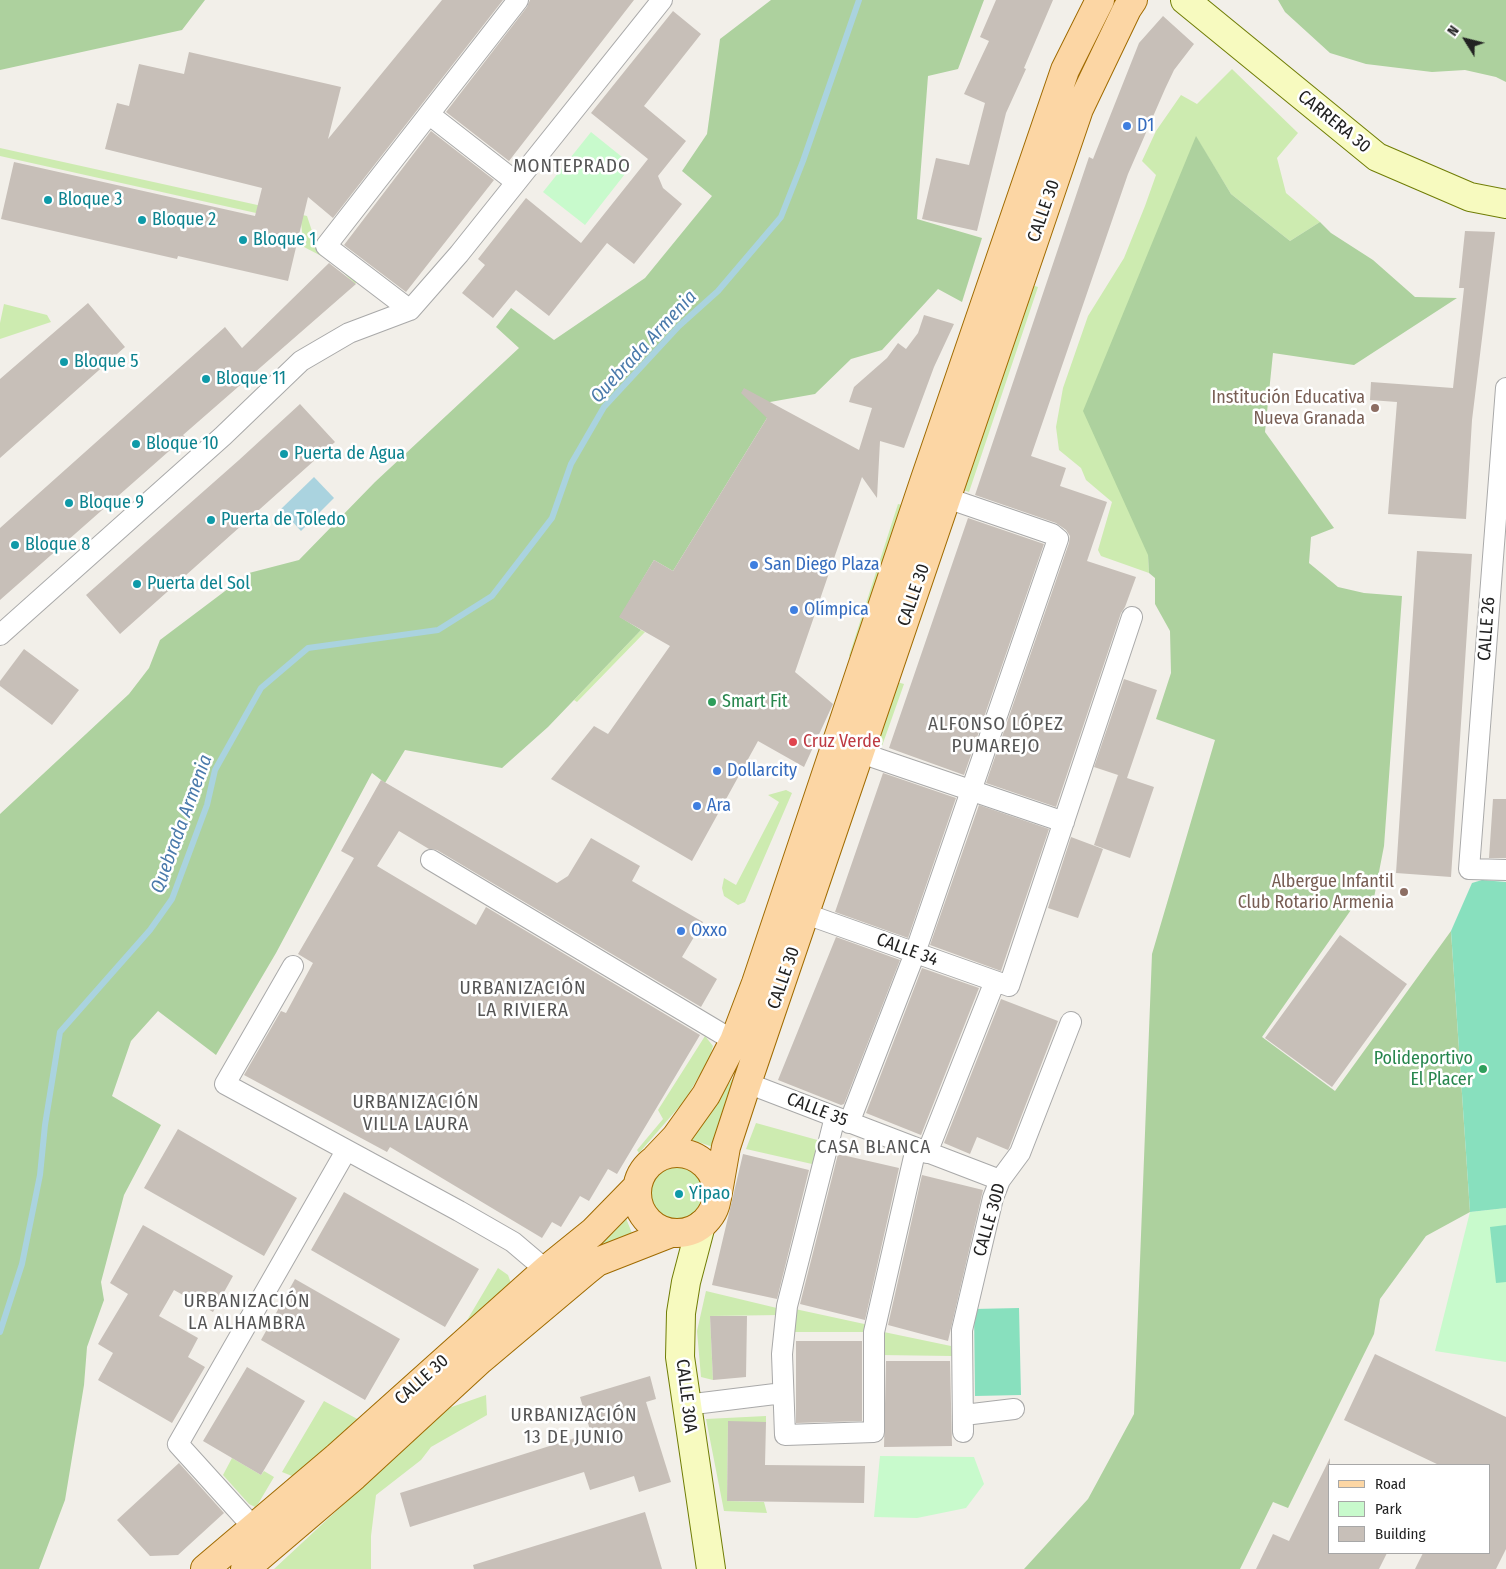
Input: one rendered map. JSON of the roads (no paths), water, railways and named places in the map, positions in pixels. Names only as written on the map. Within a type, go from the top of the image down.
[{"type":"main road","name":"CALLE 30","points":[[656,1158],[676,1136],[706,1095],[734,1040],[768,950],[925,479],[1062,80],[1100,0]]},
{"type":"main road","name":"CALLE 30","points":[[717,1198],[726,1147],[747,1083],[1079,109],[1133,0]]},
{"type":"main road","points":[[671,1153],[686,1153],[699,1159],[710,1169],[716,1183],[717,1198],[712,1212],[702,1225],[688,1232],[671,1233],[657,1228],[645,1218],[638,1204],[636,1188],[643,1171],[656,1158],[671,1153]]},
{"type":"main road","name":"CALLE 30","points":[[205,1569],[546,1270],[594,1232],[636,1188]]},
{"type":"main road","name":"CALLE 30","points":[[245,1569],[354,1476],[480,1360],[597,1262],[671,1233]]},
{"type":"street","points":[[410,310],[326,246],[518,0]]},
{"type":"street","points":[[0,635],[222,436],[301,362],[350,333],[410,310],[516,182],[659,0]]},
{"type":"street","name":"CARRERA 30","points":[[1185,0],[1377,157],[1470,197],[1506,204]]},
{"type":"street","points":[[430,115],[516,182]]},
{"type":"street","name":"CALLE 26","points":[[1506,388],[1499,551],[1469,869],[1506,870]]},
{"type":"street","points":[[947,498],[1052,534],[1058,539],[915,953],[842,1120],[787,1306],[782,1354],[785,1434],[874,1432],[874,1332],[922,1150],[1002,984],[1064,822],[1132,617]]},
{"type":"street","points":[[861,753],[1064,822]]},
{"type":"street","points":[[431,860],[734,1040]]},
{"type":"street","name":"CALLE 34","points":[[806,914],[1002,984]]},
{"type":"street","points":[[293,966],[225,1084],[513,1242],[546,1270]]},
{"type":"street","name":"CALLE 30D","points":[[1014,1409],[964,1423],[962,1330],[993,1198],[1000,1180],[1020,1153],[1071,1022]]},
{"type":"street","name":"CALLE 35","points":[[747,1083],[1000,1180]]},
{"type":"street","points":[[254,1528],[178,1444],[346,1151]]},
{"type":"street","name":"CALLE 30A","points":[[702,1225],[686,1282],[680,1313],[680,1357],[710,1569]]},
{"type":"street","points":[[686,1405],[783,1393]]},
{"type":"water","points":[[314,477],[334,498],[301,531],[281,509]]},
{"type":"waterway","name":"Quebrada Armenia","points":[[0,1332],[22,1264],[40,1175],[45,1125],[60,1032],[150,930],[172,899],[207,805],[215,770],[261,688],[308,648],[438,630],[492,596],[552,518],[571,464],[604,407],[679,326],[718,291],[781,217],[803,161],[859,0]]},
{"type":"place","name":"D1","points":[[1127,126]]},
{"type":"place","name":"Bloque 3","points":[[48,200]]},
{"type":"place","name":"Bloque 2","points":[[142,220]]},
{"type":"place","name":"Bloque 1","points":[[243,240]]},
{"type":"place","name":"Bloque 5","points":[[64,362]]},
{"type":"place","name":"Bloque 11","points":[[206,379]]},
{"type":"place","name":"Institución Educativa Nueva Granada","points":[[1375,408]]},
{"type":"place","name":"Bloque 10","points":[[136,444]]},
{"type":"place","name":"Puerta de Agua","points":[[284,454]]},
{"type":"place","name":"Bloque 9","points":[[69,503]]},
{"type":"place","name":"Puerta de Toledo","points":[[211,520]]},
{"type":"place","name":"Bloque 8","points":[[15,545]]},
{"type":"place","name":"San Diego Plaza","points":[[754,565]]},
{"type":"place","name":"Puerta del Sol","points":[[137,584]]},
{"type":"place","name":"Olímpica","points":[[794,610]]},
{"type":"place","name":"Smart Fit","points":[[712,702]]},
{"type":"place","name":"Cruz Verde","points":[[793,742]]},
{"type":"place","name":"Dollarcity","points":[[717,771]]},
{"type":"place","name":"Ara","points":[[697,806]]},
{"type":"place","name":"Albergue Infantil Club Rotario Armenia","points":[[1404,892]]},
{"type":"place","name":"Oxxo","points":[[681,931]]},
{"type":"place","name":"Polideportivo El Placer","points":[[1483,1069]]},
{"type":"place","name":"Yipao","points":[[679,1194]]},
{"type":"district","name":"MONTEPRADO","points":[[572,167]]},
{"type":"district","name":"ALFONSO LÓPEZ PUMAREJO","points":[[996,736]]},
{"type":"district","name":"URBANIZACIÓN LA RIVIERA","points":[[523,1000]]},
{"type":"district","name":"URBANIZACIÓN VILLA LAURA","points":[[416,1114]]},
{"type":"district","name":"CASA BLANCA","points":[[874,1148]]},
{"type":"district","name":"URBANIZACIÓN LA ALHAMBRA","points":[[247,1313]]},
{"type":"district","name":"URBANIZACIÓN 13 DE JUNIO","points":[[574,1427]]}]
